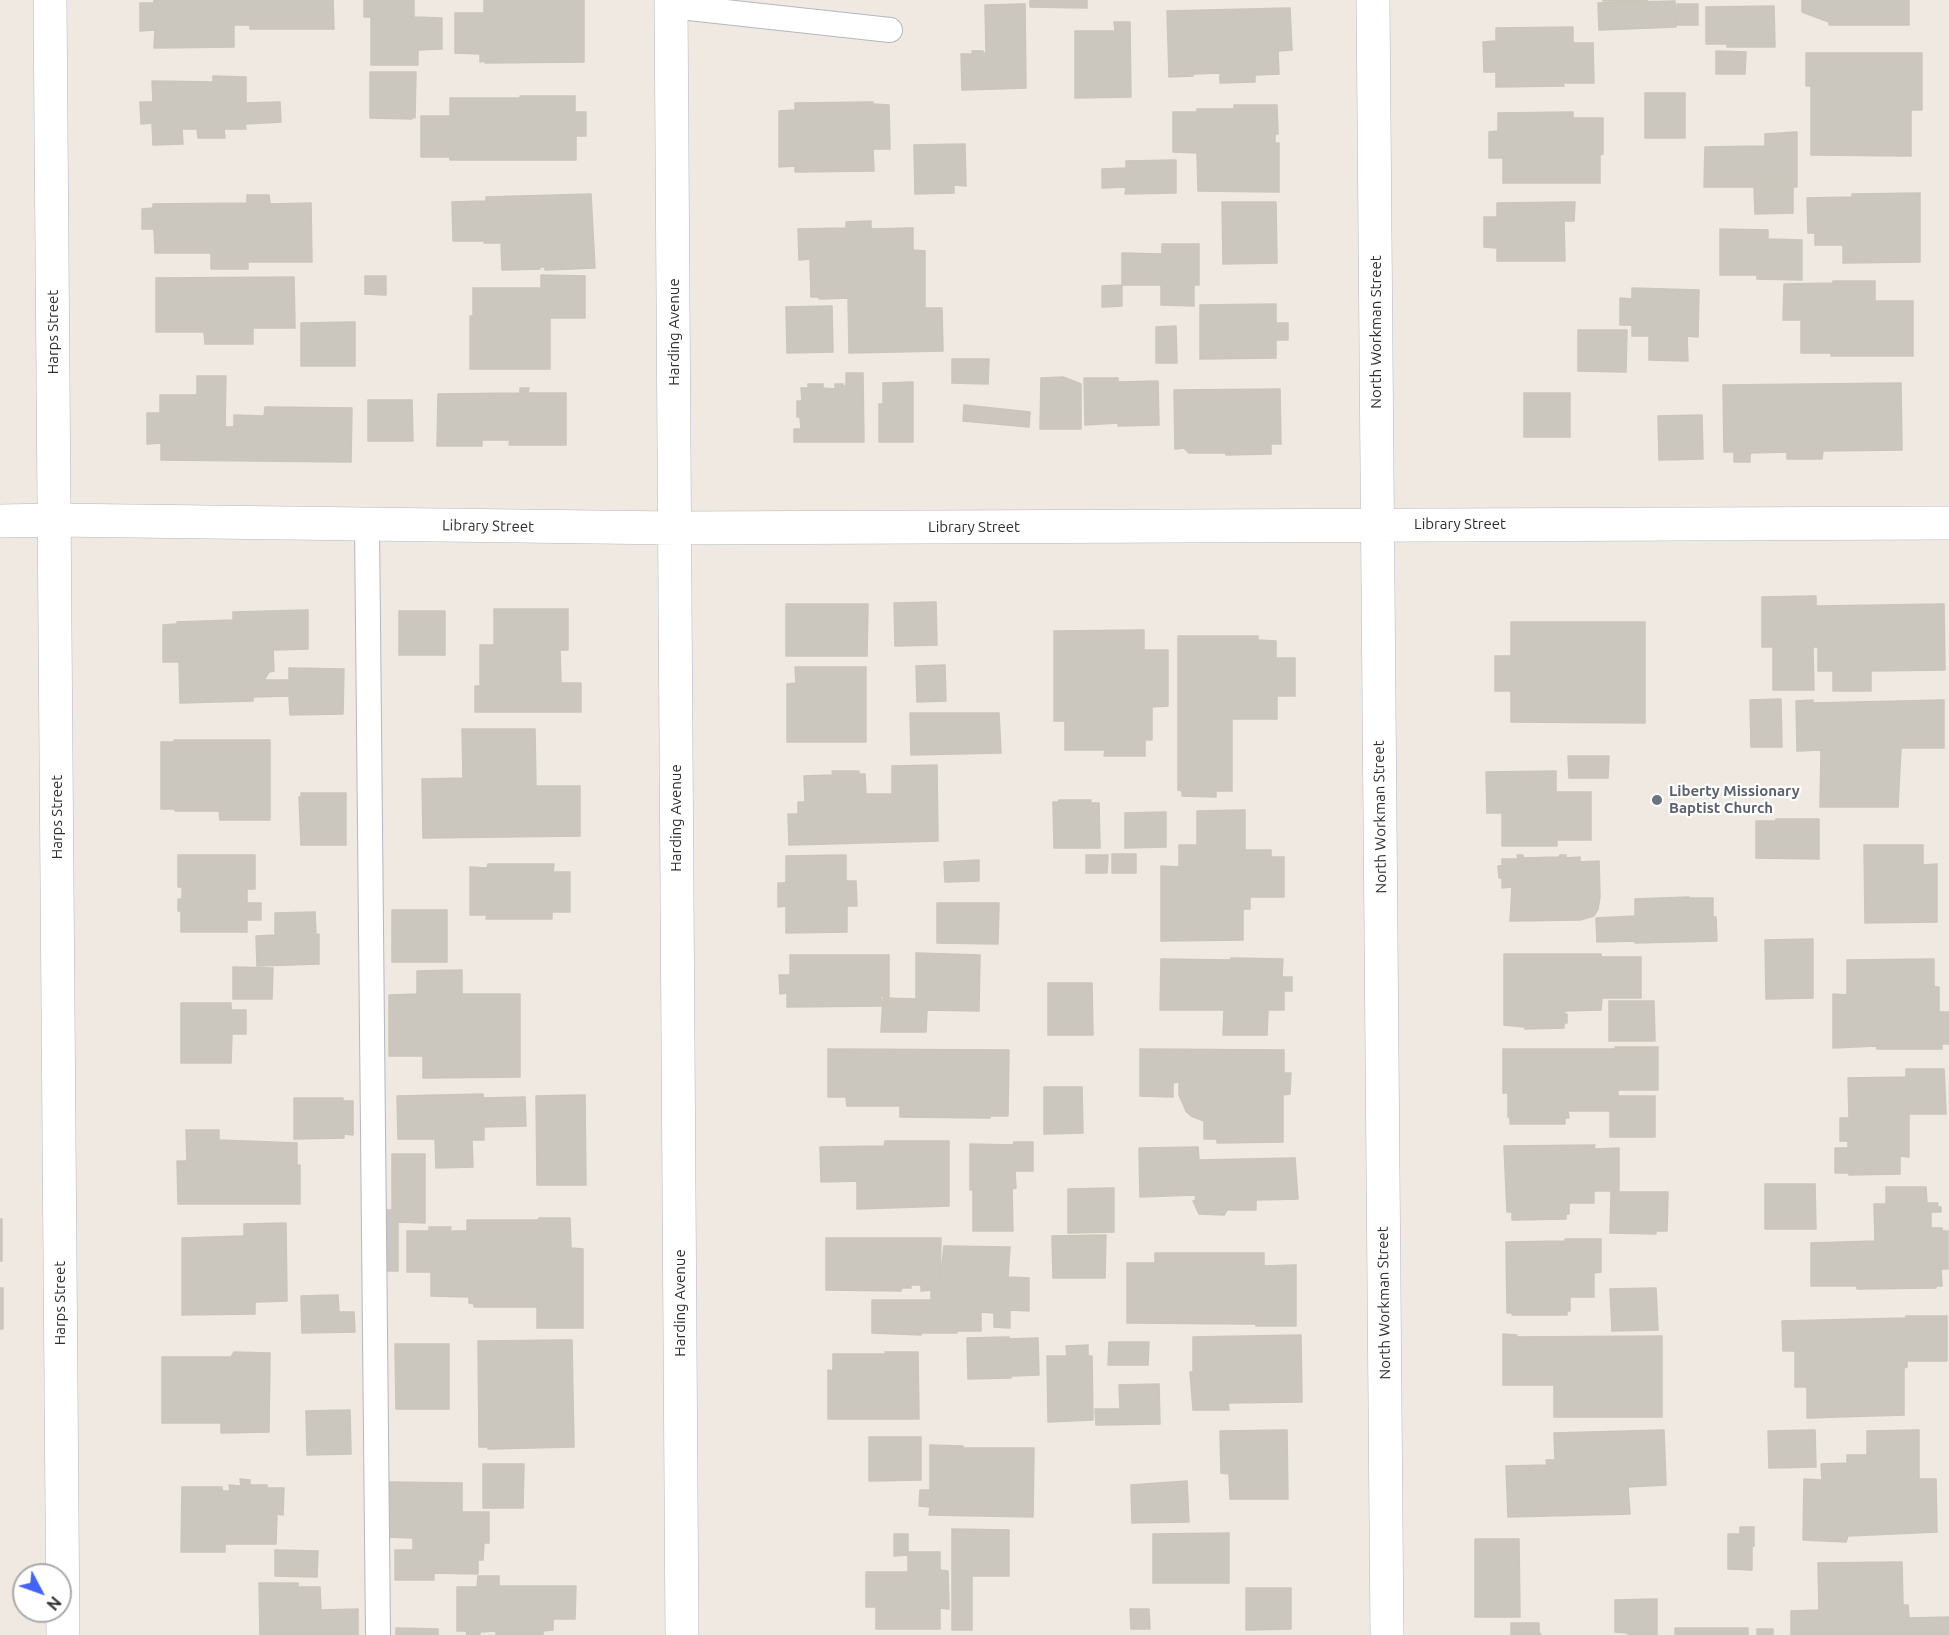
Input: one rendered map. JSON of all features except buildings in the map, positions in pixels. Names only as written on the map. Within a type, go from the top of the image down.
[{"type":"street","name":"Harps Street","points":[[50,0],[63,1635]]},
{"type":"street","name":"North Workman Street","points":[[1373,0],[1387,1635]]},
{"type":"street","name":"Harding Avenue","points":[[671,3],[682,1635]]},
{"type":"street","name":"Library Street","points":[[0,521],[675,528],[1949,523]]},
{"type":"lane","points":[[671,3],[890,30]]},
{"type":"lane","points":[[367,524],[378,1635]]},
{"type":"place","name":"Liberty Missionary Baptist Church","points":[[1657,800]]}]
